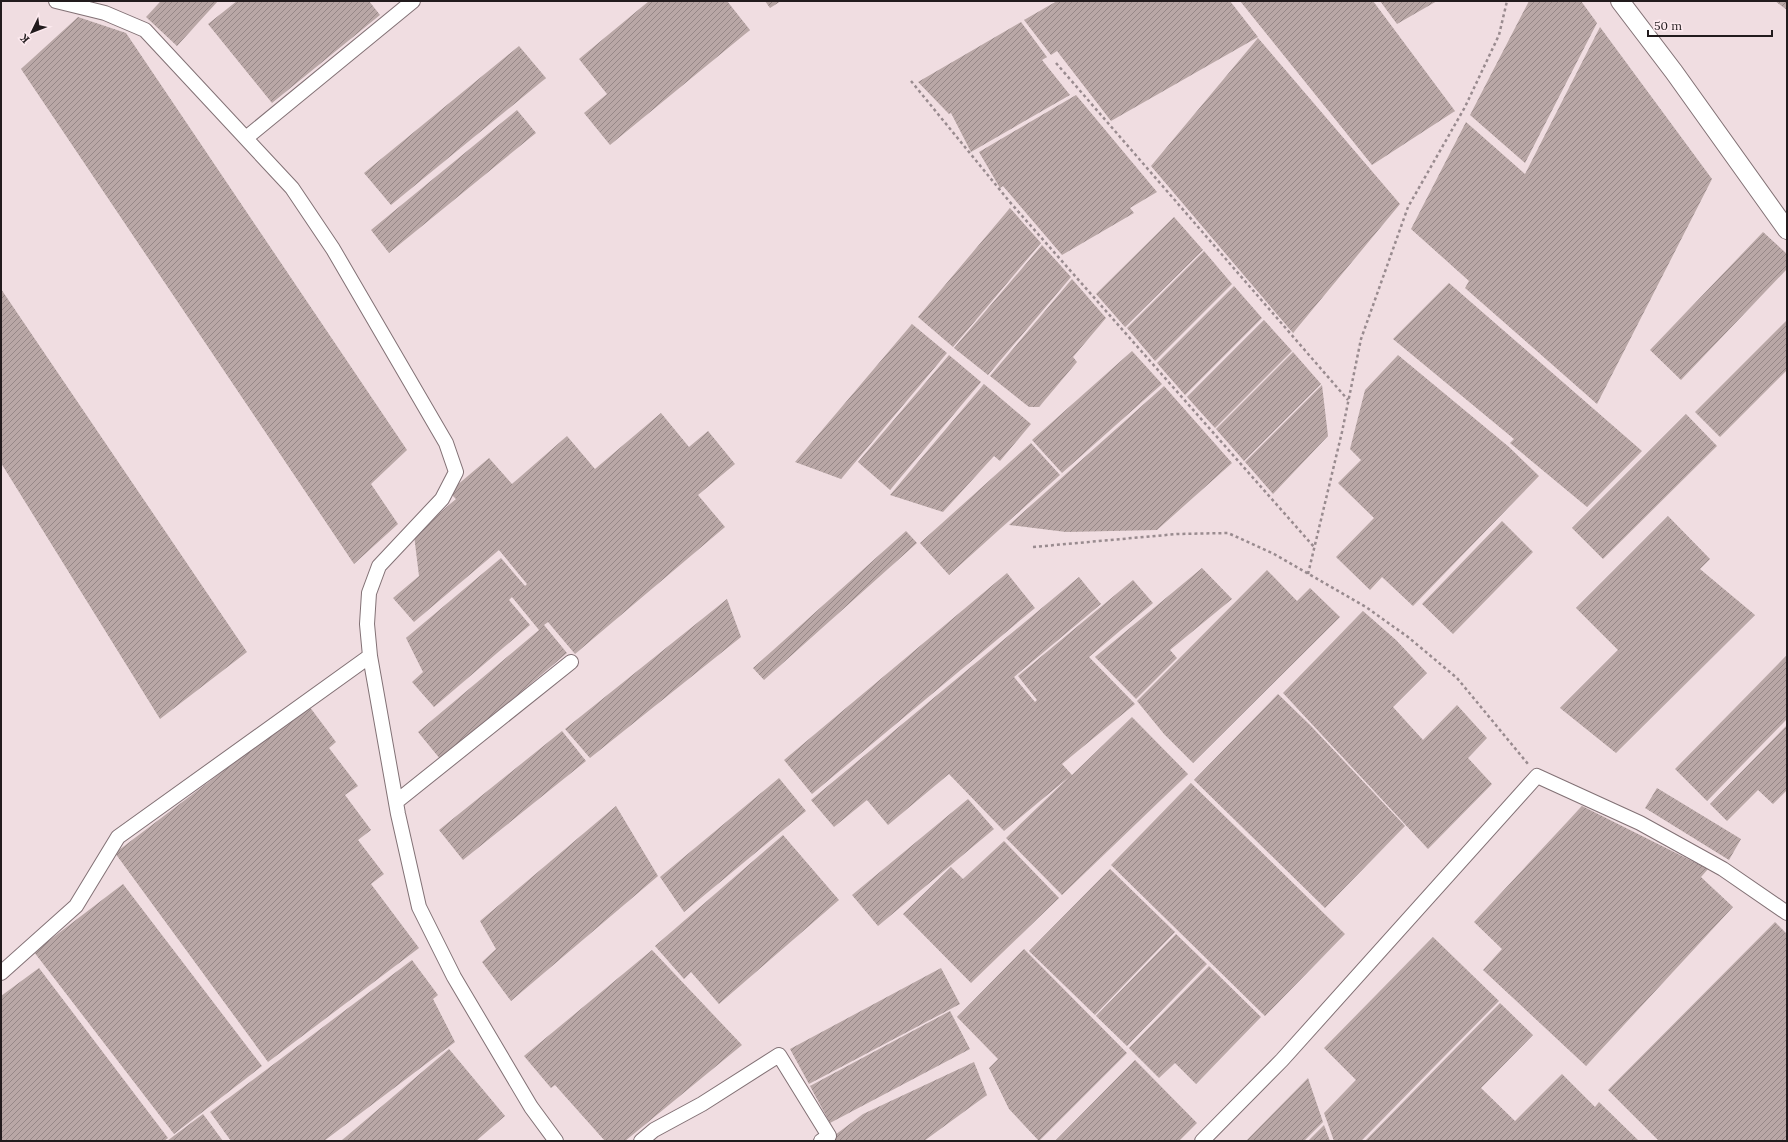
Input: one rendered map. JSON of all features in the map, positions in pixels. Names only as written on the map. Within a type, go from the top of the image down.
[{"type":"street","points":[[56,1],[105,13],[145,30],[292,188],[333,249],[446,443],[456,472],[442,499],[379,566],[368,593],[367,624],[370,656],[396,802],[419,908],[458,984],[530,1107],[556,1141]]},
{"type":"street","points":[[246,138],[413,1]]},
{"type":"street","points":[[1620,1],[1674,72],[1787,230]]},
{"type":"street","points":[[1,973],[76,906],[118,837],[370,656]]},
{"type":"street","points":[[396,802],[571,662]]},
{"type":"street","points":[[1202,1141],[1282,1060],[1537,776],[1640,823],[1723,869],[1787,914]]},
{"type":"street","points":[[641,1141],[654,1130],[702,1104],[779,1055],[829,1136],[821,1141]]},
{"type":"path","points":[[1308,574],[1349,401],[1361,339],[1408,207],[1465,107],[1499,35],[1507,1]]},
{"type":"path","points":[[1056,63],[1349,401]]},
{"type":"path","points":[[911,81],[1009,201],[1315,548]]},
{"type":"path","points":[[1034,547],[1177,534],[1228,533],[1274,554],[1366,607],[1408,637],[1457,678],[1537,776]]},
{"type":"building","points":[[161,1],[218,1],[177,46],[146,17]]},
{"type":"building","points":[[237,1],[369,1],[380,15],[272,103],[208,24]]},
{"type":"building","points":[[649,1],[727,1],[750,30],[610,145],[584,113],[607,94],[579,59]]},
{"type":"building","points":[[765,1],[781,1],[770,8]]},
{"type":"building","points":[[1057,1],[1230,1],[1258,37],[1111,121],[1057,51],[1051,55],[1024,20]]},
{"type":"building","points":[[1240,1],[1373,1],[1455,111],[1372,165]]},
{"type":"building","points":[[1380,1],[1437,1],[1397,24]]},
{"type":"building","points":[[1529,1],[1581,1],[1597,23],[1525,163],[1470,115]]},
{"type":"building","points":[[1775,1],[1787,1],[1787,10]]},
{"type":"building","points":[[78,17],[126,33],[407,450],[371,484],[398,524],[354,564],[21,69]]},
{"type":"building","points":[[1021,22],[1047,57],[1042,60],[1070,95],[971,152],[951,113],[949,114],[918,82]]},
{"type":"building","points":[[1600,27],[1712,179],[1597,404],[1465,288],[1469,281],[1411,229],[1466,122],[1525,174]]},
{"type":"building","points":[[1258,38],[1400,204],[1293,333],[1151,166]]},
{"type":"building","points":[[519,46],[546,78],[391,205],[364,173]]},
{"type":"building","points":[[1076,95],[1157,192],[1130,208],[1134,213],[1062,255],[1003,186],[1000,188],[979,152]]},
{"type":"building","points":[[517,110],[536,133],[389,253],[371,230]]},
{"type":"building","points":[[1010,208],[1041,243],[953,347],[918,317]]},
{"type":"building","points":[[1174,217],[1203,250],[1125,327],[1096,294]]},
{"type":"building","points":[[1763,232],[1787,254],[1787,269],[1681,380],[1650,350]]},
{"type":"building","points":[[1042,245],[1071,277],[988,375],[954,348]]},
{"type":"building","points":[[1204,251],[1232,284],[1155,361],[1127,328]]},
{"type":"building","points":[[1072,279],[1106,318],[1073,357],[1077,362],[1039,407],[1029,407],[990,376]]},
{"type":"building","points":[[1449,283],[1642,451],[1587,507],[1510,443],[1514,439],[1393,339]]},
{"type":"building","points":[[1234,286],[1262,318],[1185,395],[1157,363]]},
{"type":"building","points":[[1,289],[247,652],[160,719],[1,463]]},
{"type":"building","points":[[1264,320],[1292,351],[1215,428],[1187,397]]},
{"type":"building","points":[[1787,320],[1787,370],[1720,437],[1695,412]]},
{"type":"building","points":[[912,324],[947,353],[841,479],[795,462]]},
{"type":"building","points":[[1132,351],[1162,384],[1062,473],[1032,440]]},
{"type":"building","points":[[1293,352],[1321,384],[1244,461],[1216,429]]},
{"type":"building","points":[[949,355],[981,382],[890,490],[858,462]]},
{"type":"building","points":[[1398,355],[1509,447],[1539,476],[1413,606],[1382,577],[1370,590],[1336,557],[1374,518],[1338,483],[1361,460],[1350,449],[1365,390]]},
{"type":"building","points":[[984,384],[1031,424],[1000,461],[994,456],[943,512],[890,495]]},
{"type":"building","points":[[1322,385],[1328,436],[1273,494],[1245,462]]},
{"type":"building","points":[[1164,386],[1232,463],[1157,530],[1066,532],[1009,525]]},
{"type":"building","points":[[661,413],[689,447],[708,431],[735,464],[698,495],[725,527],[575,654],[548,622],[544,625],[567,653],[441,760],[418,732],[539,630],[512,597],[509,600],[530,625],[434,707],[412,682],[423,672],[406,638],[501,558],[525,586],[527,584],[499,550],[414,622],[393,598],[419,576],[414,535],[456,499],[449,492],[489,458],[512,484],[567,436],[595,469]]},
{"type":"building","points":[[1686,414],[1717,446],[1603,559],[1572,528]]},
{"type":"building","points":[[1031,443],[1060,475],[949,575],[920,543]]},
{"type":"building","points":[[1668,516],[1710,559],[1700,569],[1755,615],[1616,753],[1560,708],[1618,650],[1576,608]]},
{"type":"building","points":[[1502,521],[1533,552],[1453,634],[1422,604]]},
{"type":"building","points":[[906,531],[917,543],[764,680],[753,668]]},
{"type":"building","points":[[1202,568],[1232,599],[1170,650],[1177,658],[1136,699],[1095,657]]},
{"type":"building","points":[[1267,570],[1297,601],[1310,588],[1340,617],[1193,763],[1164,734],[1137,701]]},
{"type":"building","points":[[1007,573],[1035,608],[812,794],[784,760]]},
{"type":"building","points":[[1079,577],[1101,604],[1014,677],[1035,702],[1037,700],[1018,676],[1133,580],[1153,603],[1089,657],[1135,704],[1062,764],[1072,775],[1132,717],[1188,774],[1062,895],[1006,838],[1069,777],[1004,831],[949,774],[888,825],[867,800],[834,827],[811,800]]},
{"type":"building","points":[[727,599],[741,637],[590,758],[565,729]]},
{"type":"building","points":[[1363,611],[1396,640],[1427,673],[1393,707],[1423,740],[1457,705],[1487,738],[1468,758],[1492,784],[1428,849],[1283,693]]},
{"type":"building","points":[[1787,655],[1787,719],[1707,801],[1675,769]]},
{"type":"building","points":[[1278,694],[1311,726],[1405,826],[1325,908],[1194,780]]},
{"type":"building","points":[[309,706],[336,742],[329,748],[358,786],[345,795],[371,830],[358,840],[384,874],[371,884],[419,948],[268,1062],[115,853]]},
{"type":"building","points":[[1787,725],[1787,790],[1773,804],[1758,790],[1727,821],[1710,804]]},
{"type":"building","points":[[562,731],[586,761],[463,860],[439,830]]},
{"type":"building","points":[[779,778],[806,811],[684,912],[660,877]]},
{"type":"building","points":[[1191,783],[1345,934],[1265,1016],[1111,865]]},
{"type":"building","points":[[1657,788],[1741,839],[1729,860],[1645,808]]},
{"type":"building","points":[[968,799],[994,829],[878,926],[852,895]]},
{"type":"building","points":[[616,806],[658,876],[511,1001],[482,962],[496,949],[480,921]]},
{"type":"building","points":[[1582,806],[1708,869],[1701,877],[1733,907],[1586,1066],[1483,970],[1502,949],[1474,922]]},
{"type":"building","points":[[783,835],[839,900],[719,1004],[691,972],[684,979],[655,946]]},
{"type":"building","points":[[1004,841],[1059,898],[971,983],[903,914],[951,867],[963,879]]},
{"type":"building","points":[[1110,869],[1175,932],[1095,1015],[1029,951]]},
{"type":"building","points":[[123,884],[262,1066],[174,1134],[34,952]]},
{"type":"building","points":[[1775,922],[1787,934],[1787,1141],[1659,1141],[1608,1090]]},
{"type":"building","points":[[1176,934],[1207,964],[1127,1046],[1096,1016]]},
{"type":"building","points":[[1433,937],[1499,1001],[1361,1141],[1334,1141],[1324,1113],[1356,1080],[1324,1048]]},
{"type":"building","points":[[1024,949],[1127,1053],[1039,1141],[1009,1109],[989,1068],[998,1059],[957,1017]]},
{"type":"building","points":[[652,950],[742,1045],[625,1141],[605,1141],[555,1085],[551,1088],[524,1056]]},
{"type":"building","points":[[412,960],[438,995],[433,999],[455,1042],[324,1141],[231,1141],[210,1112]]},
{"type":"building","points":[[1209,966],[1261,1017],[1196,1084],[1175,1063],[1159,1078],[1129,1048]]},
{"type":"building","points":[[39,968],[168,1138],[164,1141],[1,1141],[1,996]]},
{"type":"building","points":[[941,968],[960,1004],[809,1084],[790,1049]]},
{"type":"building","points":[[1500,1003],[1533,1035],[1481,1088],[1515,1121],[1562,1074],[1595,1107],[1599,1102],[1639,1141],[1365,1141]]},
{"type":"building","points":[[950,1011],[970,1049],[830,1123],[810,1086]]},
{"type":"building","points":[[449,1049],[505,1116],[476,1141],[341,1141]]},
{"type":"building","points":[[1135,1060],[1197,1123],[1179,1141],[1055,1141]]},
{"type":"building","points":[[974,1062],[987,1095],[924,1141],[827,1141],[863,1114]]},
{"type":"building","points":[[1308,1078],[1323,1122],[1304,1141],[1246,1141]]},
{"type":"building","points":[[203,1114],[223,1141],[167,1141]]},
{"type":"building","points":[[1324,1125],[1330,1141],[1308,1141]]}]
